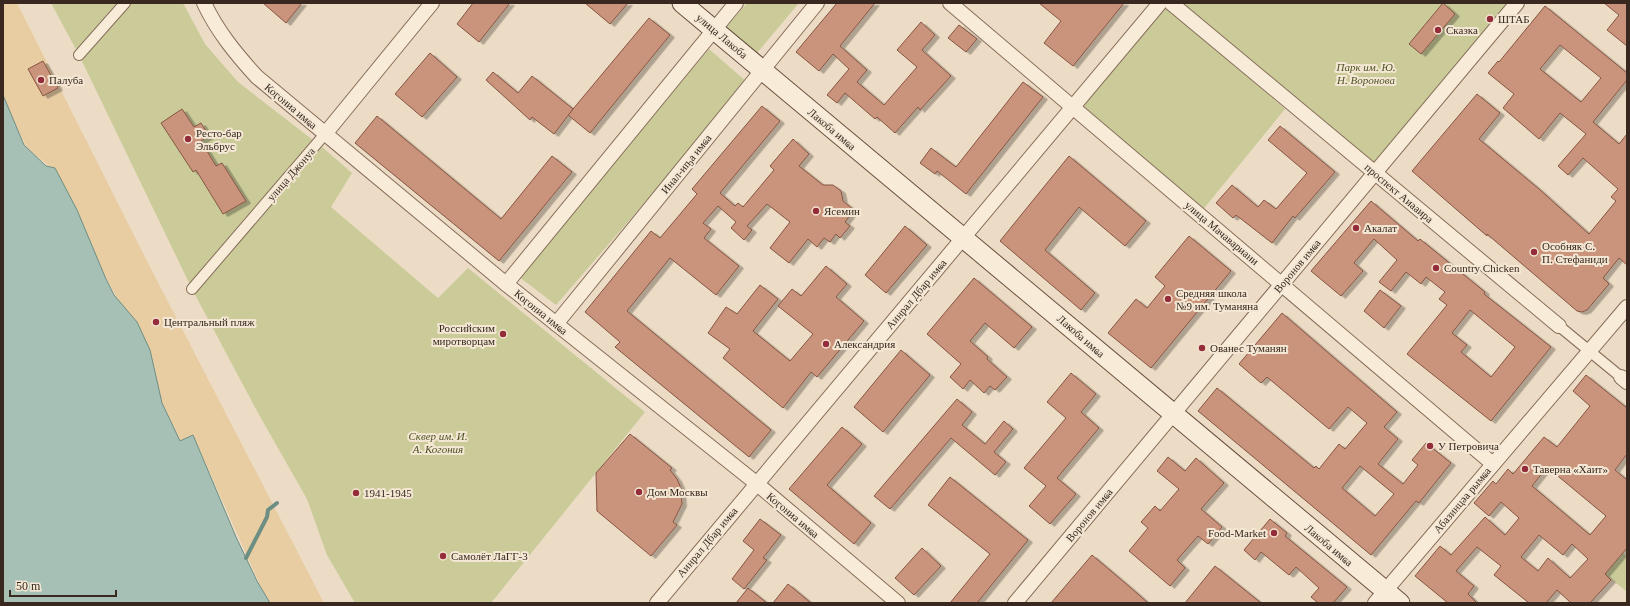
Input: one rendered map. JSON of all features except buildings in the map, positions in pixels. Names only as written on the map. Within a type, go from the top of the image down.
[{"type":"main road","name":"улица Лакоба","points":[[682,3],[762,70]]},
{"type":"main road","name":"Лакоба имҩа","points":[[762,70],[962,239],[1054,313],[1380,597],[1400,603]]},
{"type":"street","points":[[79,55],[125,3]]},
{"type":"street","name":"Коӷониа имҩа","points":[[204,3],[211,19],[231,48],[257,77],[506,284],[756,483],[898,603]]},
{"type":"street","name":"улица Джонуа","points":[[192,288],[325,134],[432,3]]},
{"type":"street","points":[[506,284],[736,3]]},
{"type":"street","name":"Инал-иҧа имҩа","points":[[556,324],[817,3]]},
{"type":"street","name":"улица Мачавариани","points":[[950,3],[1493,464]]},
{"type":"street","name":"Аинрал Дбар имҩа","points":[[657,603],[756,483],[1160,3]]},
{"type":"street","name":"проспект Аиааира","points":[[1171,3],[1624,379]]},
{"type":"street","name":"Воронов имҩа","points":[[1015,603],[1517,3]]},
{"type":"street","name":"Абазинцәа рымҩа","points":[[1380,597],[1627,306]]},
{"type":"green space","name":"Сквер им. И. А. Когония","points":[[51,3],[183,3],[205,44],[238,82],[322,147],[352,173],[331,207],[438,298],[468,268],[645,412],[491,603],[355,603],[327,555],[307,499],[258,413],[192,289],[79,55]]},
{"type":"green space","points":[[747,3],[799,3],[752,59],[721,33]]},
{"type":"green space","name":"Парк им. Ю. Н. Воронова","points":[[1171,3],[1517,3],[1375,173]]},
{"type":"green space","points":[[1167,7],[1285,109],[1201,212],[1081,108]]},
{"type":"green space","points":[[709,49],[748,83],[556,305],[518,276]]},
{"type":"green space","points":[[1623,553],[1627,557],[1627,592],[1605,574]]},
{"type":"sand","name":"Центральный пляж","points":[[3,3],[17,3],[148,263],[324,603],[268,603],[193,435],[180,441],[162,403],[150,350],[115,295],[50,167],[27,148],[3,99]]},
{"type":"shaded area","points":[[3,95],[24,145],[46,166],[55,168],[77,210],[114,295],[137,322],[150,350],[162,403],[180,441],[193,435],[236,537],[257,581],[270,603],[3,603]]},
{"type":"waterway","points":[[246,558],[267,517],[268,510],[277,503]]},
{"type":"place","name":"ШТАБ","points":[[1490,19]]},
{"type":"place","name":"Сказка","points":[[1438,30]]},
{"type":"place","name":"Палуба","points":[[41,80]]},
{"type":"place","name":"Ресто-бар Эльбрус","points":[[188,139]]},
{"type":"place","name":"Ясемин","points":[[816,211]]},
{"type":"place","name":"Акалат","points":[[1356,228]]},
{"type":"place","name":"Особняк С. П. Стефаниди","points":[[1534,252]]},
{"type":"place","name":"Country Chicken","points":[[1436,268]]},
{"type":"place","name":"Средняя школа №9 им. Туманяна","points":[[1168,299]]},
{"type":"place","name":"Центральный пляж","points":[[156,322]]},
{"type":"place","name":"Российским миротворцам","points":[[503,334]]},
{"type":"place","name":"Александрия","points":[[826,344]]},
{"type":"place","name":"Ованес Туманян","points":[[1202,348]]},
{"type":"place","name":"У Петровича","points":[[1430,446]]},
{"type":"place","name":"Таверна «Хаит»","points":[[1525,469]]},
{"type":"place","name":"Дом Москвы","points":[[639,492]]},
{"type":"place","name":"1941-1945","points":[[356,493]]},
{"type":"place","name":"Food-Market","points":[[1274,533]]},
{"type":"place","name":"Самолёт ЛаГГ-3","points":[[443,556]]}]
